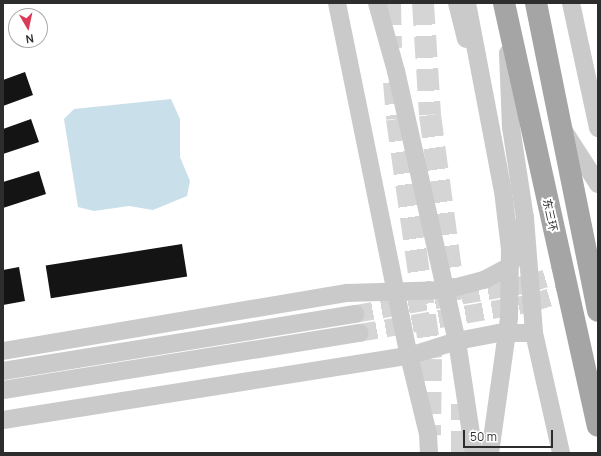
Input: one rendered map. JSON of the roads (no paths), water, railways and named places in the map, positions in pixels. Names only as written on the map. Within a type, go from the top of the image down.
[{"type":"main road","points":[[536,3],[598,311]]},
{"type":"main road","name":"东三环","points":[[505,9],[598,426]]},
{"type":"street","points":[[337,3],[395,291],[428,434],[429,453]]},
{"type":"street","points":[[377,3],[396,71],[457,341],[474,453]]},
{"type":"street","points":[[457,3],[499,194],[506,234],[507,268]]},
{"type":"street","points":[[467,3],[503,191],[510,249],[509,318],[490,453]]},
{"type":"street","points":[[571,3],[598,128]]},
{"type":"street","points":[[505,9],[511,127],[525,218],[534,333],[561,453]]},
{"type":"street","points":[[562,128],[598,184]]},
{"type":"street","points":[[3,351],[347,293],[446,290],[484,280],[507,268],[517,255],[525,218]]},
{"type":"street","points":[[3,371],[355,314]]},
{"type":"street","points":[[3,390],[359,333]]},
{"type":"street","points":[[3,420],[409,356],[457,341],[499,333],[534,333]]},
{"type":"water","points":[[171,99],[180,119],[180,157],[190,181],[187,196],[153,210],[129,206],[94,211],[78,207],[64,119],[74,109]]},
{"type":"tunnel","points":[[390,3],[391,48]]},
{"type":"tunnel","points":[[423,3],[430,115],[456,308]]},
{"type":"tunnel","points":[[394,82],[397,119],[431,359],[430,435]]},
{"type":"tunnel","points":[[355,314],[528,284],[598,262]]},
{"type":"tunnel","points":[[359,333],[532,303],[598,282]]},
{"type":"tunnel","points":[[462,404],[462,453]]}]
